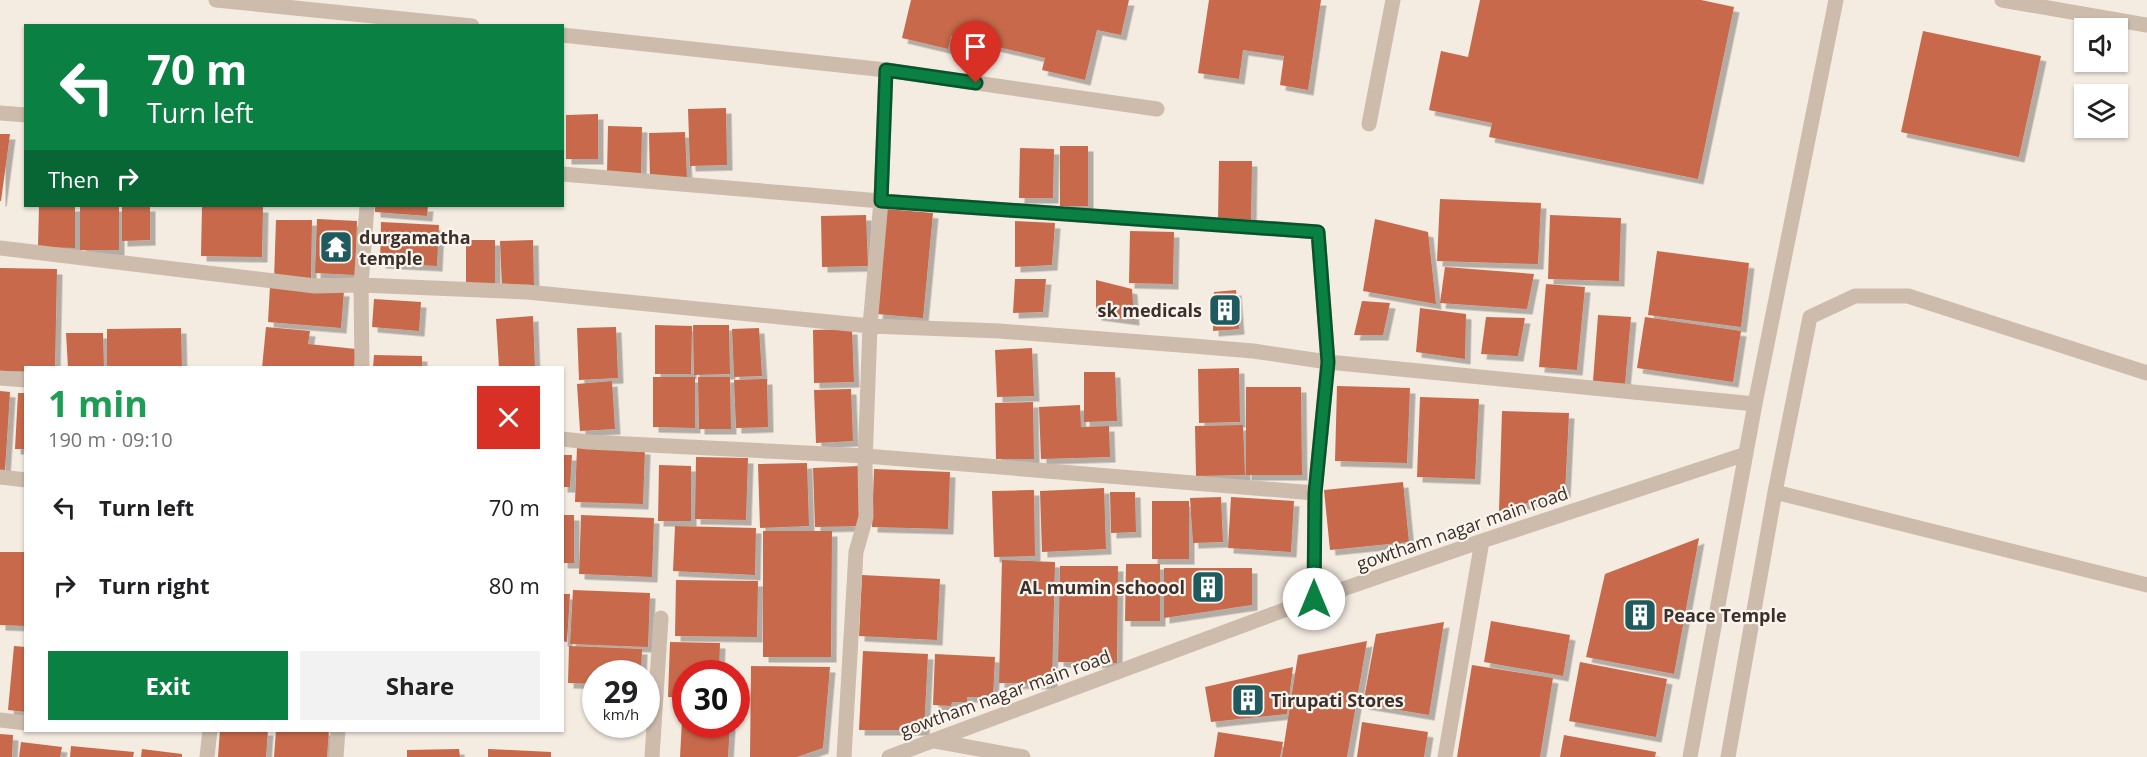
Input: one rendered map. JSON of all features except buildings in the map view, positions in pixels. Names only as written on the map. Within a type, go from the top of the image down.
[{"type":"street","points":[[216,0],[437,24]]},
{"type":"street","points":[[1369,124],[1393,0]]},
{"type":"street","points":[[1690,757],[1755,404],[1836,0]]},
{"type":"street","points":[[2002,0],[2147,25]]},
{"type":"street","points":[[564,35],[886,70],[1156,109]]},
{"type":"street","points":[[844,757],[856,552],[866,517],[870,326],[881,201],[886,70]]},
{"type":"street","points":[[0,113],[24,116]]},
{"type":"street","points":[[564,174],[881,201],[1318,232],[1328,362],[1315,493],[1314,599]]},
{"type":"street","points":[[362,366],[361,285],[367,207]]},
{"type":"street","points":[[0,249],[315,286],[361,285],[527,292],[870,326],[1000,332],[1181,345],[1253,351],[1328,362],[1755,404]]},
{"type":"street","points":[[1728,757],[1775,492],[1810,317],[1855,296],[1908,296],[2147,373]]},
{"type":"street","points":[[0,378],[24,380]]},
{"type":"street","points":[[564,439],[866,456],[1315,493]]},
{"type":"street","name":"gowtham nagar main road","points":[[889,757],[1314,599],[1746,454]]},
{"type":"street","points":[[0,477],[24,480]]},
{"type":"street","points":[[1775,492],[2147,585]]},
{"type":"street","points":[[1445,757],[1482,541]]},
{"type":"street","points":[[652,757],[661,618]]},
{"type":"street","points":[[0,720],[24,723]]},
{"type":"street","points":[[207,757],[210,732]]},
{"type":"street","points":[[336,757],[338,732]]},
{"type":"street","points":[[932,741],[1023,757]]},
{"type":"place","name":"durgamatha temple","points":[[336,247]]},
{"type":"place","name":"sk medicals","points":[[1225,310]]},
{"type":"place","name":"AL mumin schoool","points":[[1208,587]]},
{"type":"place","name":"Peace Temple","points":[[1640,615]]},
{"type":"place","name":"Tirupati Stores","points":[[1248,700]]},
{"type":"route","points":[[976,83],[886,70],[881,201],[1318,232],[1328,362],[1315,493],[1314,599]]}]
